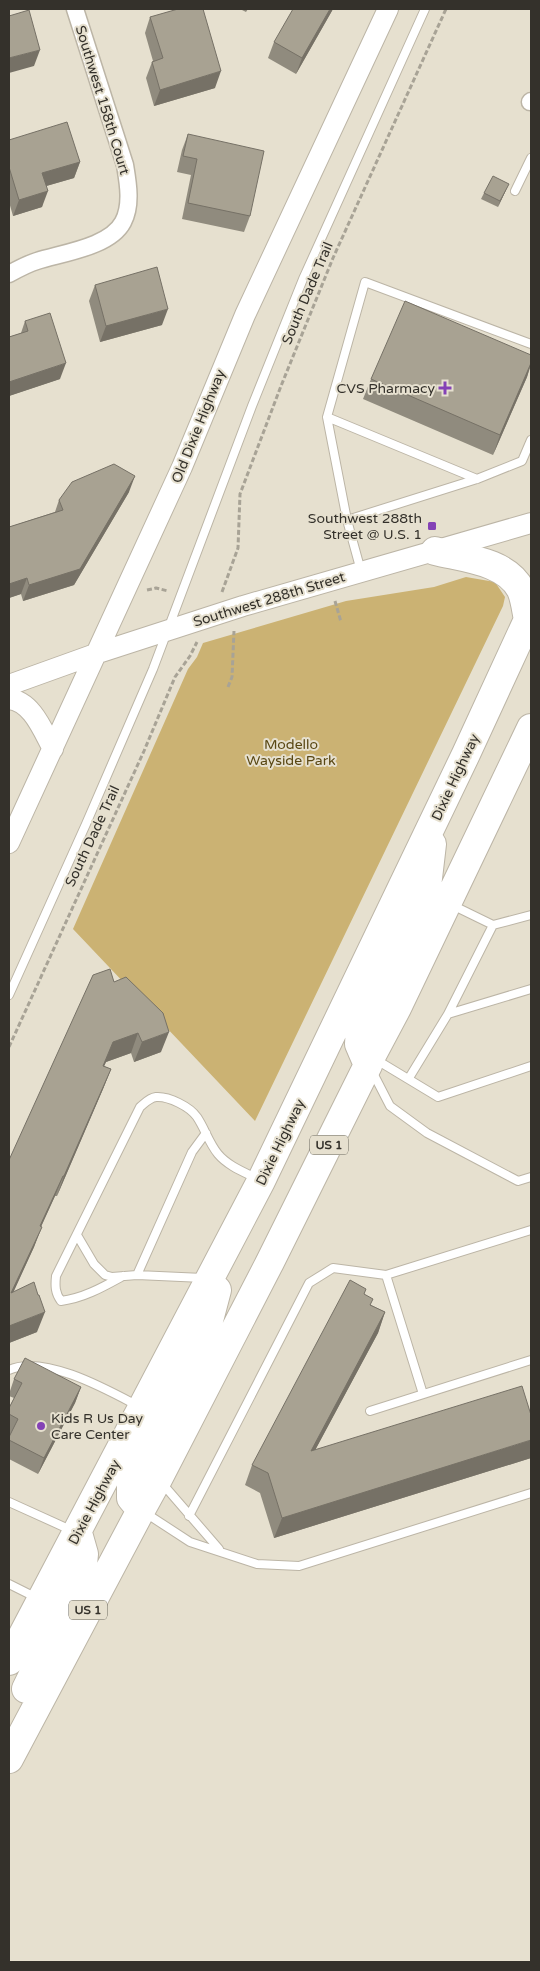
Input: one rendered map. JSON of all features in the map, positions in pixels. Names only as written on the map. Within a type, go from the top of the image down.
[{"type":"highway","points":[[435,551],[496,566],[508,573],[521,590],[530,617]]},
{"type":"highway","name":"Dixie Highway","points":[[9,1661],[78,1533],[261,1181],[435,820],[530,617]]},
{"type":"highway","name":"US 1","points":[[9,1759],[140,1510],[158,1480],[397,1008],[531,728]]},
{"type":"highway","points":[[370,1061],[359,1044],[360,1029],[424,904],[435,820]]},
{"type":"highway","points":[[140,1510],[131,1498],[131,1485],[207,1328],[231,1240]]},
{"type":"highway","points":[[9,1724],[82,1575],[84,1554],[78,1533]]},
{"type":"street","name":"Southwest 158th Court","points":[[9,274],[34,262],[106,240],[124,222],[129,201],[125,165],[75,9]]},
{"type":"street","name":"Old Dixie Highway","points":[[9,843],[182,467],[245,315],[388,9]]},
{"type":"street","name":"Southwest 288th Street","points":[[9,685],[168,630],[360,571],[531,523]]},
{"type":"street","points":[[9,699],[28,708],[53,749]]},
{"type":"lane","points":[[9,995],[153,669],[282,330],[323,233],[425,9]]},
{"type":"lane","points":[[515,191],[531,158]]},
{"type":"lane","points":[[360,571],[347,520],[327,417],[365,282],[531,344]]},
{"type":"lane","points":[[327,417],[477,479]]},
{"type":"lane","points":[[347,520],[477,479],[522,461],[531,440]]},
{"type":"lane","points":[[448,903],[493,925],[531,915]]},
{"type":"lane","points":[[409,1078],[448,1014],[493,925]]},
{"type":"lane","points":[[448,1014],[531,989]]},
{"type":"lane","points":[[370,1061],[409,1078],[438,1097],[531,1066]]},
{"type":"lane","points":[[370,1061],[390,1106],[427,1133],[518,1181],[531,1177]]},
{"type":"lane","points":[[123,1276],[94,1292],[61,1301],[56,1294],[56,1276],[140,1107],[147,1100],[156,1097],[166,1098],[178,1103],[196,1116],[218,1154],[227,1162],[261,1181]]},
{"type":"lane","points":[[136,1274],[192,1152],[206,1133]]},
{"type":"lane","points":[[189,1516],[309,1283],[333,1268],[386,1275],[531,1230]]},
{"type":"lane","points":[[76,1235],[88,1256],[105,1275],[112,1277],[136,1274],[210,1279]]},
{"type":"lane","points":[[386,1275],[423,1394]]},
{"type":"lane","points":[[370,1411],[531,1360]]},
{"type":"lane","points":[[9,1370],[28,1365],[44,1366],[98,1385],[143,1409]]},
{"type":"lane","points":[[158,1480],[220,1551]]},
{"type":"lane","points":[[140,1510],[190,1542],[257,1564],[299,1566],[531,1493]]},
{"type":"lane","points":[[9,1502],[78,1533]]},
{"type":"lane","points":[[9,1584],[41,1600]]},
{"type":"path","name":"South Dade Trail","points":[[221,595],[238,548],[240,494],[281,386],[333,258],[446,9]]},
{"type":"path","points":[[147,590],[156,588],[168,591]]},
{"type":"path","points":[[335,601],[341,622]]},
{"type":"path","points":[[228,687],[232,677],[234,631]]},
{"type":"path","name":"South Dade Trail","points":[[9,1047],[176,677],[200,636]]},
{"type":"green space","name":"Modello Wayside Park","points":[[466,577],[495,582],[505,597],[503,606],[255,1121],[73,929],[188,669],[197,657],[203,643],[346,601],[434,587]]},
{"type":"building","points":[[178,9],[203,9],[221,71],[160,90],[152,62],[163,58],[150,17]]},
{"type":"building","points":[[293,9],[330,9],[302,58],[274,42]]},
{"type":"building","points":[[29,10],[40,50],[9,58],[9,16]]},
{"type":"building","points":[[67,122],[80,162],[42,173],[48,191],[19,200],[9,167],[9,140]]},
{"type":"building","points":[[188,134],[264,151],[250,216],[188,203],[197,159],[183,156]]},
{"type":"building","points":[[493,176],[509,184],[500,201],[484,193]]},
{"type":"building","points":[[157,267],[168,309],[106,326],[95,285]]},
{"type":"building","name":"CVS Pharmacy","points":[[405,301],[531,355],[531,363],[500,435],[371,379]]},
{"type":"building","points":[[50,313],[66,363],[9,382],[9,337],[28,331],[25,321]]},
{"type":"building","points":[[114,464],[135,476],[80,569],[29,585],[27,578],[9,584],[9,527],[63,510],[59,500],[72,482]]},
{"type":"building","points":[[110,969],[114,982],[126,977],[163,1013],[169,1032],[142,1042],[138,1033],[113,1042],[103,1066],[111,1069],[11,1293],[34,1282],[45,1312],[9,1326],[9,1160],[93,975]]},
{"type":"building","points":[[350,1280],[366,1289],[364,1294],[373,1299],[370,1305],[385,1312],[311,1451],[522,1386],[531,1415],[531,1440],[282,1518],[268,1473],[252,1465]]},
{"type":"building","points":[[25,1358],[81,1387],[44,1458],[9,1440],[18,1419],[9,1414],[9,1408],[22,1383],[14,1379]]},
{"type":"place","name":"CVS Pharmacy","points":[[445,388]]},
{"type":"place","name":"Southwest 288th Street @ U.S. 1","points":[[432,526]]},
{"type":"place","name":"Kids R Us Day Care Center","points":[[41,1426]]}]
